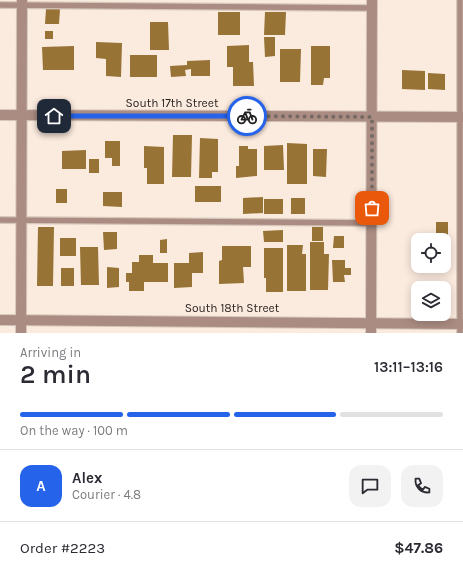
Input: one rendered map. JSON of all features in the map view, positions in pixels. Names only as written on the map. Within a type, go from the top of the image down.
[{"type":"street","points":[[21,333],[22,2]]},
{"type":"street","points":[[371,328],[372,4]]},
{"type":"street","name":"South 17th Street","points":[[0,115],[461,117]]},
{"type":"street","name":"South 18th Street","points":[[0,320],[371,328],[461,327]]},
{"type":"lane","points":[[460,0],[461,327]]},
{"type":"lane","points":[[0,5],[22,2],[372,4]]},
{"type":"lane","points":[[0,220],[371,224]]},
{"type":"building","points":[[46,9],[60,9],[59,24],[45,24]]},
{"type":"building","points":[[218,12],[240,12],[240,35],[218,35]]},
{"type":"building","points":[[265,12],[286,12],[285,35],[264,35]]},
{"type":"building","points":[[150,22],[168,22],[169,50],[150,50]]},
{"type":"building","points":[[45,31],[53,31],[53,39],[45,39]]},
{"type":"building","points":[[264,37],[275,37],[275,56],[265,57]]},
{"type":"building","points":[[96,42],[122,43],[121,77],[106,76],[106,59],[96,58]]},
{"type":"building","points":[[249,45],[249,62],[253,62],[254,86],[233,86],[233,67],[227,67],[227,46]]},
{"type":"building","points":[[74,46],[74,70],[43,70],[42,47]]},
{"type":"building","points":[[311,46],[330,46],[330,78],[324,78],[323,85],[311,85]]},
{"type":"building","points":[[280,49],[301,49],[300,82],[280,82]]},
{"type":"building","points":[[130,55],[157,55],[157,77],[130,77]]},
{"type":"building","points":[[210,60],[210,76],[191,76],[191,69],[185,70],[186,76],[171,77],[170,66],[187,65],[187,61]]},
{"type":"building","points":[[402,70],[425,71],[425,90],[402,89]]},
{"type":"building","points":[[428,73],[445,74],[445,90],[428,89]]},
{"type":"building","points":[[173,135],[192,135],[191,177],[172,177]]},
{"type":"building","points":[[200,138],[218,139],[218,172],[212,172],[212,178],[199,178]]},
{"type":"building","points":[[105,141],[120,141],[120,166],[112,166],[112,158],[105,158]]},
{"type":"building","points":[[287,143],[307,144],[307,184],[287,184]]},
{"type":"building","points":[[283,145],[284,170],[264,170],[264,146]]},
{"type":"building","points":[[144,146],[164,147],[164,184],[147,184],[147,168],[144,168]]},
{"type":"building","points":[[239,146],[248,146],[248,149],[257,149],[257,176],[236,178],[236,166],[239,166]]},
{"type":"building","points":[[313,149],[327,149],[326,177],[313,176]]},
{"type":"building","points":[[86,150],[86,169],[62,169],[62,151]]},
{"type":"building","points":[[89,159],[99,159],[99,173],[89,173]]},
{"type":"building","points":[[195,186],[221,186],[221,202],[195,202]]},
{"type":"building","points":[[56,189],[67,189],[67,203],[56,203]]},
{"type":"building","points":[[103,192],[122,192],[122,207],[103,206]]},
{"type":"building","points":[[263,197],[263,213],[243,214],[243,198]]},
{"type":"building","points":[[291,198],[305,198],[305,214],[291,214]]},
{"type":"building","points":[[264,199],[283,199],[283,214],[264,214]]},
{"type":"building","points":[[436,222],[448,222],[448,233],[436,233]]},
{"type":"building","points":[[38,227],[54,227],[53,286],[37,286]]},
{"type":"building","points":[[312,227],[323,227],[323,241],[312,241]]},
{"type":"building","points":[[283,230],[283,242],[264,242],[263,231]]},
{"type":"building","points":[[103,232],[117,232],[117,249],[104,250]]},
{"type":"building","points":[[334,236],[344,236],[344,248],[333,248]]},
{"type":"building","points":[[60,238],[76,238],[76,256],[60,256]]},
{"type":"building","points":[[167,239],[167,253],[160,253],[160,240]]},
{"type":"building","points":[[310,242],[324,242],[324,254],[329,254],[328,290],[310,290]]},
{"type":"building","points":[[287,245],[303,245],[302,254],[306,254],[306,291],[287,291]]},
{"type":"building","points":[[222,246],[251,246],[251,267],[243,267],[244,283],[219,284],[219,261],[222,260]]},
{"type":"building","points":[[80,247],[98,247],[99,285],[81,285]]},
{"type":"building","points":[[264,248],[283,248],[283,292],[266,292],[266,278],[264,278]]},
{"type":"building","points":[[203,252],[203,273],[192,273],[192,287],[174,288],[174,263],[189,263],[189,253]]},
{"type":"building","points":[[139,255],[153,255],[153,263],[168,263],[168,282],[144,282],[144,291],[129,291],[129,282],[126,282],[126,273],[132,273],[132,262],[139,262]]},
{"type":"building","points":[[332,260],[345,260],[345,268],[351,268],[351,275],[344,275],[345,282],[333,282]]},
{"type":"building","points":[[107,267],[119,268],[119,287],[107,288]]},
{"type":"building","points":[[61,268],[74,268],[74,286],[61,286]]},
{"type":"way so far","points":[[247,116],[372,117],[372,208]]},
{"type":"route","points":[[54,116],[247,116]]}]
